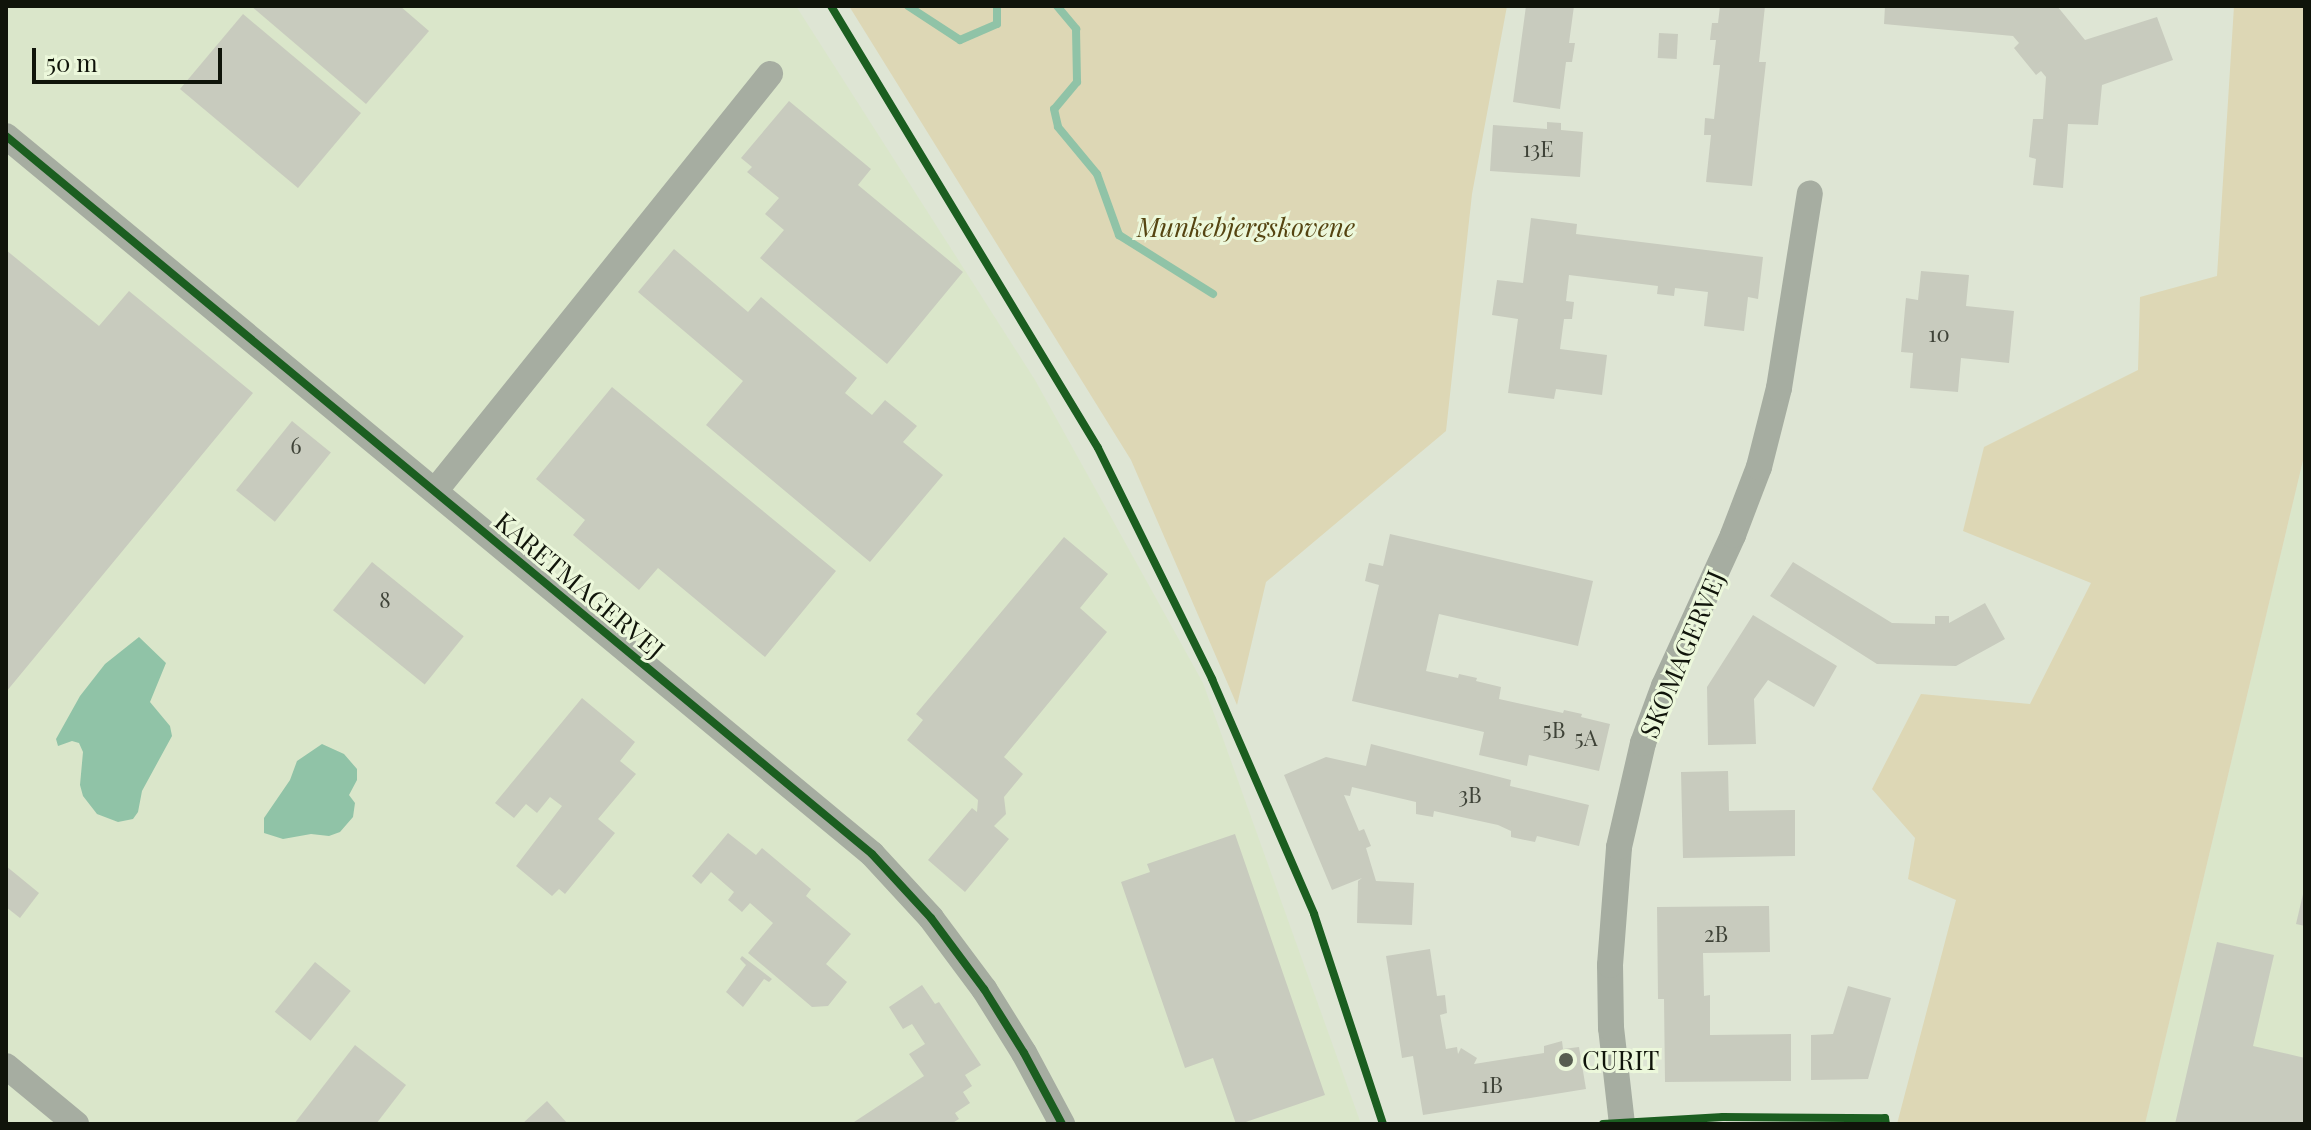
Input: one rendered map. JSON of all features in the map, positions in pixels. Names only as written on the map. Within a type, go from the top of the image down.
[{"type":"street","points":[[435,491],[770,74]]},
{"type":"street","name":"KARETMAGERVEJ","points":[[6,136],[872,854],[931,918],[984,989],[1024,1053],[1062,1124]]},
{"type":"street","name":"SKOMAGERVEJ","points":[[1622,1124],[1611,1028],[1610,965],[1619,847],[1643,743],[1664,686],[1733,535],[1759,467],[1779,388],[1810,193]]},
{"type":"street","points":[[6,1066],[76,1124]]},
{"type":"shaded area","points":[[6,6],[796,6],[1035,380],[1203,683],[1361,1124],[6,1124]]},
{"type":"shaded area","points":[[2305,452],[2305,1124],[2145,1124]]},
{"type":"shaded area","points":[[139,637],[166,663],[150,702],[170,726],[172,736],[142,791],[138,812],[133,819],[118,822],[97,814],[83,796],[80,785],[83,752],[79,743],[72,741],[58,746],[56,739],[80,696],[105,664]]},
{"type":"shaded area","points":[[322,744],[344,754],[357,769],[357,780],[349,795],[355,803],[353,817],[340,832],[329,836],[311,834],[283,839],[264,833],[264,818],[290,780],[297,761]]},
{"type":"green space","name":"Munkebjergskovene","points":[[849,6],[1507,6],[1472,194],[1446,431],[1266,582],[1237,705],[1131,460]]},
{"type":"green space","points":[[2234,6],[2305,6],[2305,452],[2145,1124],[1897,1124],[1956,900],[1908,879],[1915,838],[1872,789],[1921,694],[2030,704],[2091,583],[1963,531],[1984,447],[2138,370],[2140,297],[2217,276]]},
{"type":"building","points":[[251,6],[400,6],[429,31],[366,104]]},
{"type":"building","points":[[1526,6],[1574,6],[1569,43],[1575,43],[1572,62],[1566,62],[1560,109],[1513,102]]},
{"type":"building","points":[[1720,6],[1765,6],[1759,62],[1766,62],[1752,186],[1706,182],[1711,135],[1704,135],[1705,118],[1714,119],[1720,65],[1713,65],[1716,40],[1710,40],[1712,23],[1718,23]]},
{"type":"building","points":[[1885,6],[2057,6],[2085,40],[2157,17],[2173,60],[2102,85],[2098,125],[2068,124],[2063,188],[2033,185],[2036,159],[2029,157],[2033,119],[2043,119],[2046,77],[2041,71],[2036,75],[2014,48],[2019,43],[2013,36],[1884,24]]},
{"type":"building","points":[[243,14],[361,113],[298,188],[180,89]]},
{"type":"building","points":[[1659,33],[1678,34],[1677,59],[1658,58]]},
{"type":"building","points":[[789,101],[871,169],[858,185],[963,272],[887,364],[760,258],[784,230],[765,214],[779,198],[747,172],[752,167],[741,158]]},
{"type":"building","points":[[1547,122],[1561,123],[1561,130],[1583,132],[1580,177],[1490,171],[1493,125],[1547,129]]},
{"type":"building","points":[[1531,218],[1577,224],[1576,234],[1763,257],[1758,299],[1748,297],[1744,331],[1704,326],[1708,292],[1675,288],[1674,296],[1657,294],[1658,286],[1569,275],[1566,301],[1574,302],[1572,319],[1564,319],[1560,349],[1607,355],[1602,395],[1556,389],[1554,399],[1508,393],[1518,319],[1492,315],[1497,280],[1523,283]]},
{"type":"building","points":[[674,249],[748,312],[761,297],[857,378],[845,393],[872,415],[885,400],[917,426],[903,442],[943,475],[870,562],[706,425],[743,381],[638,292]]},
{"type":"building","points":[[6,250],[99,326],[129,291],[253,393],[6,692]]},
{"type":"building","points":[[1921,271],[1969,275],[1966,306],[2014,311],[2009,363],[1961,358],[1958,392],[1910,388],[1913,353],[1901,352],[1906,298],[1918,300]]},
{"type":"building","points":[[612,387],[836,571],[765,657],[658,568],[639,590],[573,535],[585,520],[536,479]]},
{"type":"building","points":[[292,421],[331,452],[275,522],[236,490]]},
{"type":"building","points":[[1390,534],[1593,581],[1578,646],[1439,614],[1426,671],[1458,678],[1459,674],[1477,678],[1476,681],[1501,687],[1499,699],[1582,714],[1581,717],[1610,724],[1599,771],[1529,755],[1527,766],[1479,755],[1484,732],[1352,701],[1379,585],[1365,581],[1369,563],[1383,566]]},
{"type":"building","points":[[1064,537],[1108,574],[1080,608],[1107,632],[1004,757],[1023,774],[1004,797],[1006,814],[994,826],[1009,839],[965,892],[928,860],[972,808],[977,812],[978,800],[907,740],[923,720],[916,714]]},
{"type":"building","points":[[372,562],[464,636],[425,684],[333,610]]},
{"type":"building","points":[[1793,562],[1892,623],[1935,624],[1935,616],[1949,616],[1949,623],[1985,603],[2005,639],[1956,666],[1877,664],[1770,596]]},
{"type":"building","points":[[1753,615],[1837,666],[1814,707],[1768,680],[1754,699],[1756,744],[1708,745],[1707,687]]},
{"type":"building","points":[[582,698],[635,742],[620,761],[636,774],[598,819],[615,833],[565,894],[559,889],[552,896],[516,866],[562,806],[550,797],[537,813],[526,804],[514,818],[495,803]]},
{"type":"building","points":[[1371,744],[1511,780],[1510,786],[1589,805],[1579,846],[1537,836],[1535,842],[1511,837],[1511,831],[1498,825],[1434,811],[1433,817],[1416,814],[1416,802],[1352,787],[1350,796],[1344,795],[1359,831],[1364,829],[1371,846],[1366,848],[1376,881],[1414,883],[1412,925],[1357,923],[1358,881],[1362,878],[1332,890],[1284,775],[1326,757],[1366,766]]},
{"type":"building","points":[[1728,771],[1729,811],[1795,810],[1795,856],[1683,858],[1681,772]]},
{"type":"building","points":[[728,833],[756,855],[762,848],[811,889],[806,896],[851,934],[826,964],[847,982],[828,1006],[812,1007],[748,953],[773,923],[750,903],[742,912],[728,900],[734,892],[711,872],[701,884],[692,876]]},
{"type":"building","points":[[1235,834],[1325,1095],[1240,1124],[1236,1124],[1213,1058],[1185,1068],[1121,882],[1150,872],[1147,864]]},
{"type":"building","points":[[6,866],[39,893],[20,918],[6,907]]},
{"type":"building","points":[[2305,890],[2305,926],[2296,924]]},
{"type":"building","points":[[1769,906],[1770,952],[1703,953],[1704,996],[1710,995],[1710,1035],[1791,1034],[1791,1081],[1665,1082],[1664,999],[1658,999],[1657,907]]},
{"type":"building","points":[[2217,942],[2274,955],[2253,1046],[2305,1058],[2305,1124],[2175,1124]]},
{"type":"building","points":[[1430,949],[1437,996],[1445,995],[1447,1013],[1440,1015],[1446,1049],[1457,1047],[1458,1054],[1461,1048],[1477,1058],[1474,1064],[1544,1053],[1544,1046],[1562,1041],[1563,1049],[1579,1047],[1586,1089],[1423,1115],[1413,1056],[1402,1058],[1386,956]]},
{"type":"building","points":[[742,956],[772,979],[769,982],[764,979],[743,1007],[726,992],[746,965],[740,959]]},
{"type":"building","points":[[315,962],[351,991],[310,1041],[275,1012]]},
{"type":"building","points":[[922,985],[935,1004],[939,1002],[981,1065],[965,1075],[972,1086],[963,1092],[970,1103],[955,1113],[959,1119],[951,1124],[851,1124],[924,1076],[909,1054],[925,1044],[912,1024],[903,1029],[889,1007]]},
{"type":"building","points":[[1848,986],[1891,998],[1868,1079],[1811,1080],[1811,1035],[1833,1034]]},
{"type":"building","points":[[355,1045],[406,1085],[376,1124],[294,1124]]},
{"type":"building","points":[[547,1101],[568,1124],[522,1124]]},
{"type":"waterway","points":[[908,6],[960,40],[997,24],[997,6]]},
{"type":"waterway","points":[[1057,6],[1076,29],[1077,82],[1054,109],[1058,127],[1097,174],[1119,235],[1213,294]]},
{"type":"cycle path","points":[[831,6],[1098,448],[1212,679],[1314,914],[1383,1124]]},
{"type":"cycle path","points":[[6,136],[872,854],[931,918],[984,989],[1024,1053],[1062,1124]]},
{"type":"cycle path","points":[[1603,1124],[1723,1117],[1885,1118],[1886,1124]]},
{"type":"place","name":"CURIT","points":[[1566,1060]]}]
